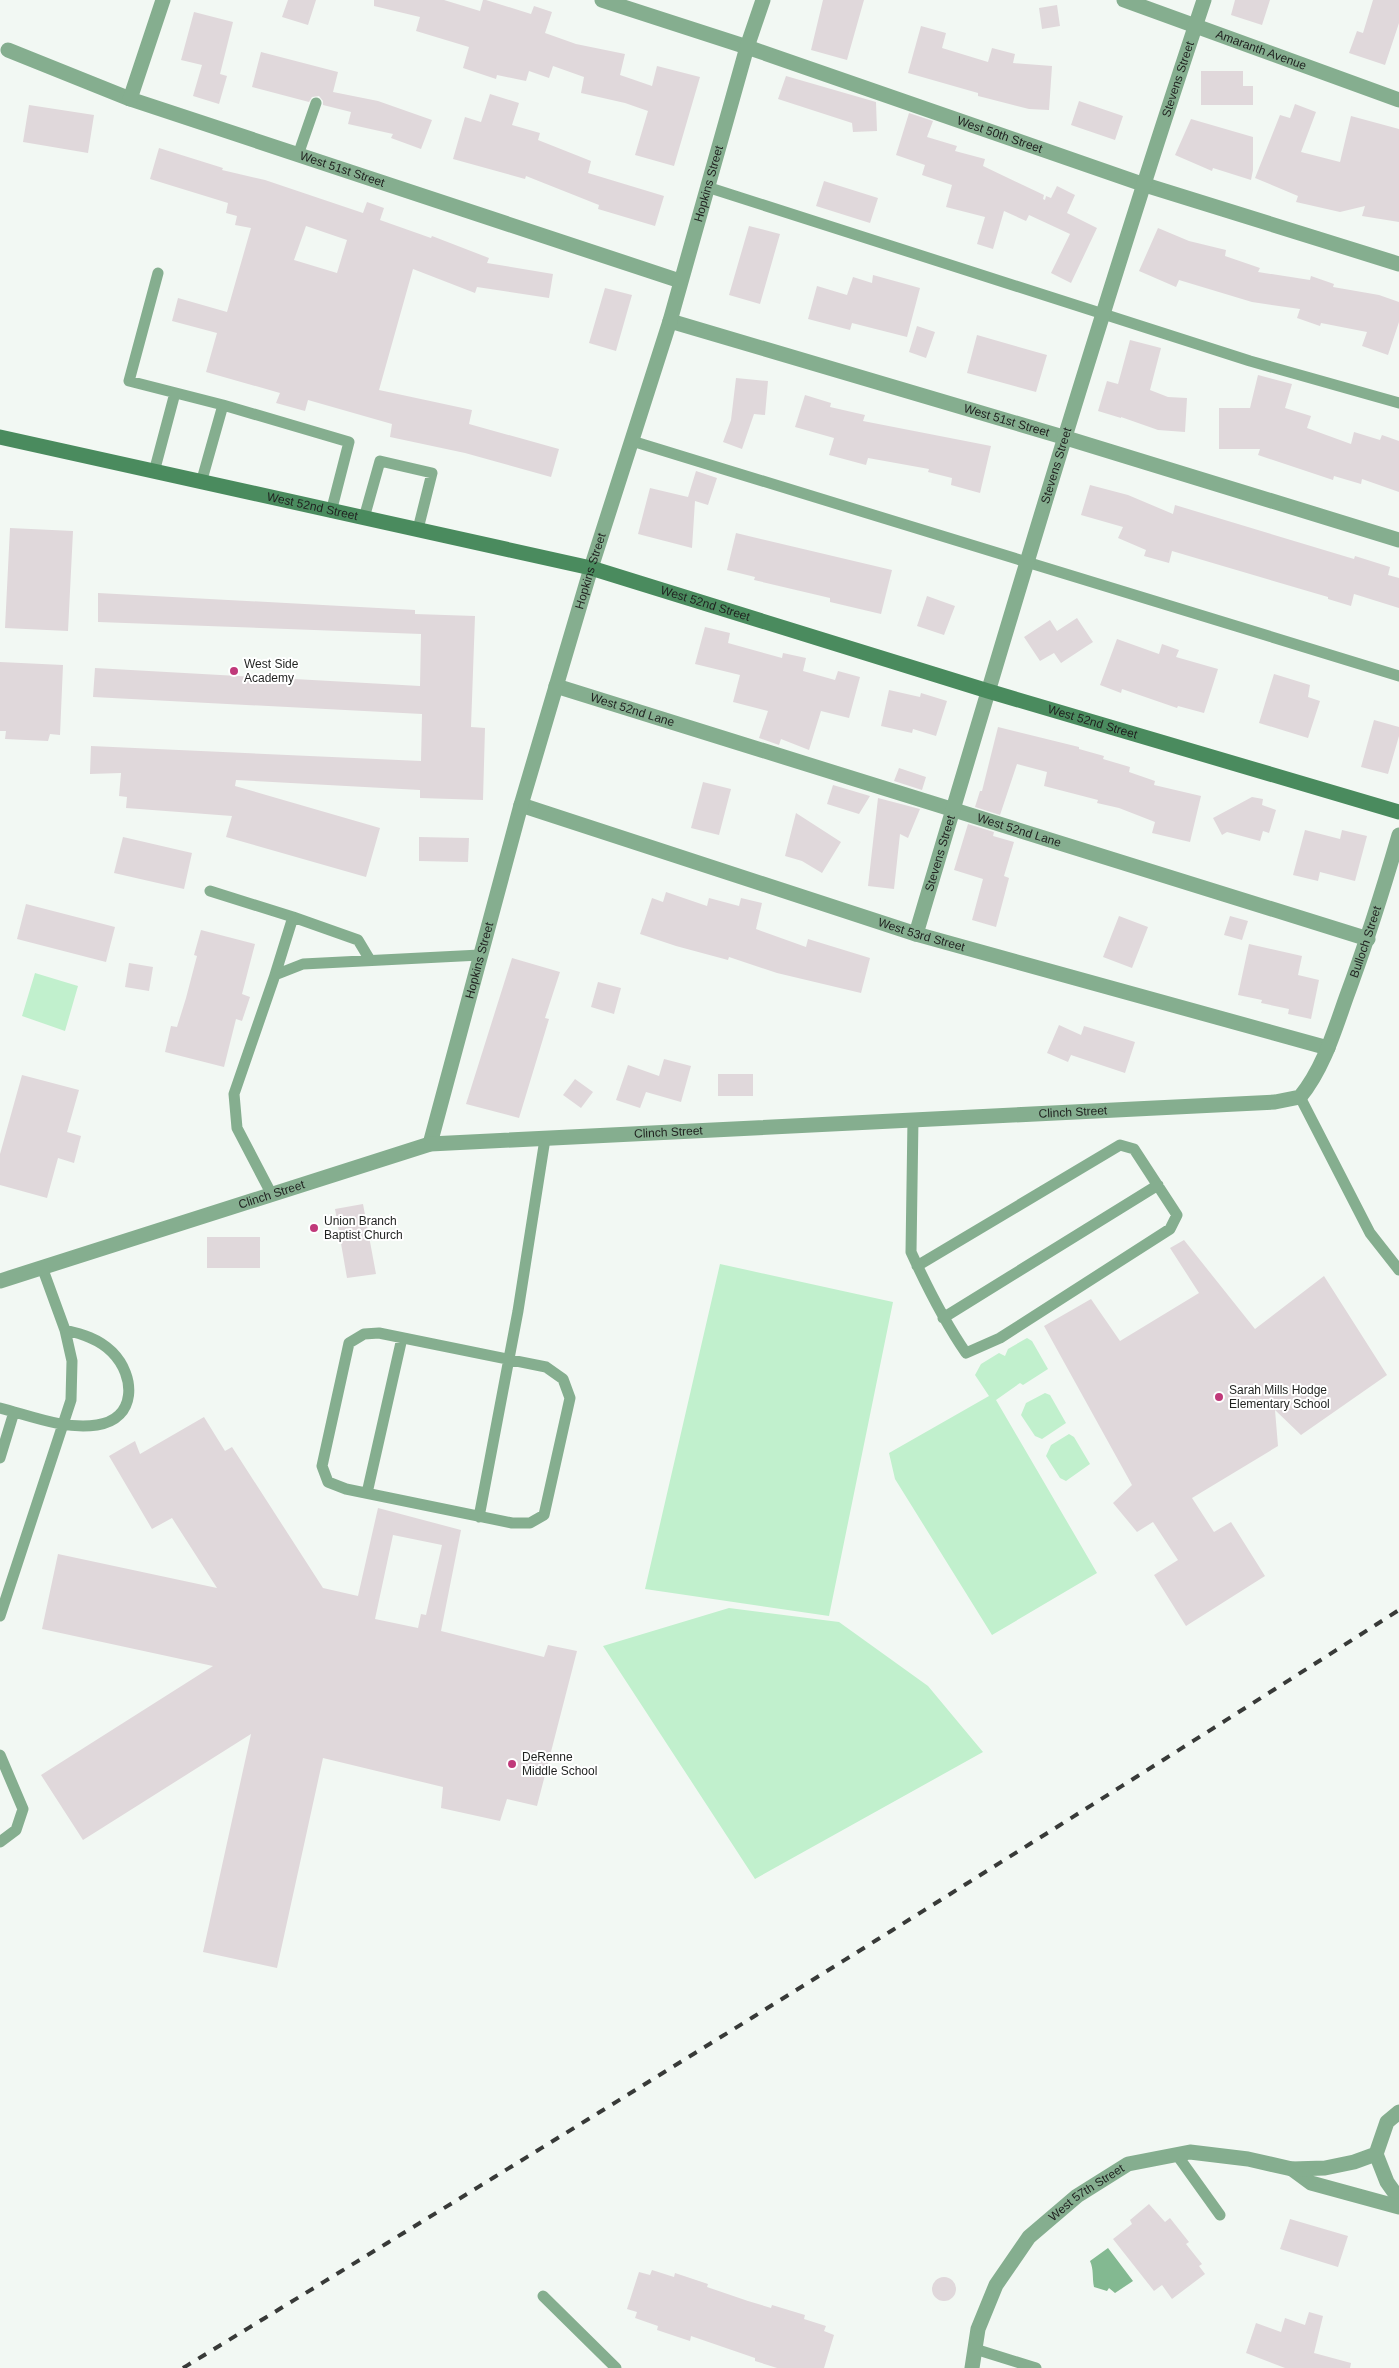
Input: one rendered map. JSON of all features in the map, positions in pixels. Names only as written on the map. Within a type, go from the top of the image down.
[{"type":"main road","name":"West 52nd Street","points":[[0,437],[331,512],[591,568],[988,691],[1399,812]]},
{"type":"street","points":[[130,99],[163,0]]},
{"type":"street","name":"West 50th Street","points":[[602,0],[747,47],[1142,184],[1399,264]]},
{"type":"street","name":"Hopkins Street","points":[[430,1144],[521,806],[591,568],[670,321],[747,47],[763,0]]},
{"type":"street","name":"Amaranth Avenue","points":[[1124,0],[1399,100]]},
{"type":"street","name":"Stevens Street","points":[[916,934],[1063,437],[1142,184],[1204,0]]},
{"type":"street","name":"West 51st Street","points":[[8,50],[130,99],[680,281]]},
{"type":"street","name":"West 51st Street","points":[[670,321],[1063,437],[1399,540]]},
{"type":"street","name":"West 52nd Lane","points":[[556,686],[1368,939]]},
{"type":"street","name":"West 53rd Street","points":[[521,806],[916,934],[1328,1048]]},
{"type":"street","name":"Bulloch Street","points":[[1328,1048],[1368,939],[1399,835]]},
{"type":"street","points":[[1300,1098],[1311,1083],[1328,1048]]},
{"type":"street","name":"Clinch Street","points":[[0,1281],[430,1144],[1275,1102],[1300,1098]]},
{"type":"street","points":[[1399,2112],[1387,2122],[1376,2154],[1387,2182],[1399,2199]]},
{"type":"street","name":"West 57th Street","points":[[972,2368],[978,2329],[996,2285],[1029,2238],[1077,2196],[1128,2164],[1190,2152],[1248,2159],[1292,2169],[1325,2168],[1354,2162],[1376,2154]]},
{"type":"street","name":"West 57th Street","points":[[1292,2169],[1311,2183],[1399,2207]]},
{"type":"lane","points":[[298,155],[316,104]]},
{"type":"lane","points":[[707,187],[1250,360],[1399,403]]},
{"type":"lane","points":[[158,273],[129,381],[223,405],[349,442],[331,512]]},
{"type":"lane","points":[[154,472],[175,393]]},
{"type":"lane","points":[[201,483],[223,405]]},
{"type":"lane","points":[[632,441],[1399,676]]},
{"type":"lane","points":[[364,518],[380,461],[432,473],[418,530]]},
{"type":"lane","points":[[210,891],[358,940],[370,960]]},
{"type":"lane","points":[[272,1195],[237,1128],[234,1094],[293,917]]},
{"type":"lane","points":[[275,975],[303,964],[480,955]]},
{"type":"lane","points":[[1300,1098],[1370,1233],[1399,1270]]},
{"type":"lane","points":[[913,1119],[911,1252],[917,1266],[943,1318],[966,1353],[1000,1338],[1170,1228],[1177,1215],[1134,1149],[1120,1145],[917,1266]]},
{"type":"lane","points":[[479,1516],[508,1360],[545,1139]]},
{"type":"lane","points":[[943,1318],[1158,1185]]},
{"type":"lane","points":[[0,1616],[71,1400],[72,1360],[65,1330],[42,1267]]},
{"type":"lane","points":[[0,1408],[63,1424],[97,1425],[114,1420],[126,1408],[129,1390],[126,1371],[112,1352],[86,1335],[65,1330]]},
{"type":"lane","points":[[379,1333],[508,1360],[546,1366],[562,1380],[570,1398],[544,1514],[530,1523],[512,1524],[367,1493],[328,1482],[322,1466],[349,1343],[364,1334],[379,1333]]},
{"type":"lane","points":[[367,1493],[402,1338]]},
{"type":"lane","points":[[0,1458],[14,1412]]},
{"type":"lane","points":[[0,1756],[23,1810],[16,1830],[0,1842]]},
{"type":"lane","points":[[1177,2155],[1220,2215]]},
{"type":"lane","points":[[543,2296],[616,2368]]},
{"type":"lane","points":[[975,2349],[1036,2368]]},
{"type":"shaded area","points":[[35,973],[78,986],[65,1031],[22,1016]]},
{"type":"shaded area","points":[[720,1264],[893,1302],[829,1616],[645,1589]]},
{"type":"shaded area","points":[[1027,1338],[1032,1341],[1048,1369],[1023,1385],[1020,1383],[996,1400],[1097,1573],[992,1635],[895,1479],[889,1453],[989,1396],[975,1375],[981,1364],[999,1353],[1005,1356],[1008,1349]]},
{"type":"shaded area","points":[[1045,1393],[1050,1395],[1066,1423],[1042,1439],[1035,1436],[1021,1415],[1026,1403]]},
{"type":"shaded area","points":[[1069,1434],[1074,1437],[1090,1464],[1066,1481],[1060,1478],[1046,1456],[1051,1445]]},
{"type":"shaded area","points":[[729,1608],[839,1622],[928,1686],[983,1752],[755,1879],[603,1646]]},
{"type":"shaded area","points":[[1108,2248],[1133,2281],[1115,2293],[1109,2288],[1107,2291],[1094,2287],[1093,2283],[1090,2261]]},
{"type":"building","points":[[288,0],[316,0],[308,25],[282,17]]},
{"type":"building","points":[[374,0],[444,0],[480,11],[483,0],[486,0],[531,14],[534,6],[552,12],[545,33],[576,44],[625,54],[620,75],[652,86],[657,66],[700,77],[674,166],[635,155],[648,111],[625,103],[581,93],[584,77],[553,66],[549,78],[529,71],[526,81],[497,75],[496,79],[463,68],[469,47],[416,31],[420,17],[374,6]]},
{"type":"building","points":[[823,0],[864,0],[847,60],[811,50]]},
{"type":"building","points":[[1235,0],[1270,0],[1262,25],[1231,15]]},
{"type":"building","points":[[1373,0],[1399,0],[1399,23],[1385,65],[1349,53],[1357,31],[1363,33]]},
{"type":"building","points":[[1057,5],[1060,26],[1042,29],[1039,8]]},
{"type":"building","points":[[194,12],[233,22],[220,74],[227,76],[219,104],[193,96],[202,65],[181,60]]},
{"type":"building","points":[[921,26],[946,33],[942,48],[988,62],[992,48],[1015,54],[1013,63],[1052,66],[1049,110],[1029,109],[978,96],[978,93],[908,73]]},
{"type":"building","points":[[261,52],[338,72],[333,92],[378,101],[432,120],[421,149],[391,138],[393,134],[348,124],[351,112],[323,105],[323,101],[319,96],[312,97],[309,102],[252,87]]},
{"type":"building","points":[[1201,71],[1243,71],[1243,86],[1253,86],[1253,105],[1201,105]]},
{"type":"building","points":[[786,76],[876,102],[877,131],[853,132],[852,123],[778,99]]},
{"type":"building","points":[[490,94],[519,103],[512,125],[540,133],[538,140],[591,161],[588,173],[664,196],[655,226],[598,209],[599,205],[526,176],[525,179],[453,159],[465,117],[481,122]]},
{"type":"building","points":[[1079,101],[1123,116],[1115,140],[1071,125]]},
{"type":"building","points":[[1295,104],[1316,112],[1301,152],[1340,162],[1351,116],[1399,129],[1399,222],[1362,216],[1365,206],[1340,212],[1296,202],[1298,196],[1255,178],[1280,115],[1290,118]]},
{"type":"building","points":[[29,105],[94,115],[88,153],[23,142]]},
{"type":"building","points":[[909,113],[933,121],[927,137],[957,146],[955,151],[985,159],[983,166],[1044,195],[1043,199],[1045,200],[1046,196],[1051,198],[1057,186],[1075,195],[1067,213],[1097,228],[1071,283],[1051,273],[1070,234],[1029,215],[1026,221],[1004,211],[993,249],[977,244],[985,217],[946,207],[952,185],[922,175],[925,165],[896,155]]},
{"type":"building","points":[[1191,119],[1253,137],[1253,170],[1251,180],[1213,168],[1212,171],[1175,155]]},
{"type":"building","points":[[159,148],[223,168],[222,170],[265,180],[363,213],[367,202],[384,208],[380,220],[431,238],[432,236],[489,258],[487,263],[553,274],[549,298],[477,287],[475,293],[413,269],[379,390],[472,410],[469,424],[559,449],[551,477],[465,453],[390,437],[392,424],[308,400],[305,411],[276,403],[280,393],[206,372],[217,333],[172,321],[178,298],[227,312],[251,228],[235,225],[237,216],[226,213],[228,203],[150,179]],"holes":[[[306,226],[347,240],[337,273],[294,260]]]},
{"type":"building","points":[[824,181],[878,198],[870,223],[816,206]]},
{"type":"building","points":[[749,226],[780,234],[760,304],[729,295]]},
{"type":"building","points":[[1158,228],[1189,241],[1226,250],[1225,256],[1260,268],[1258,272],[1310,280],[1311,276],[1334,284],[1333,287],[1379,295],[1399,302],[1399,322],[1388,355],[1362,346],[1367,332],[1321,323],[1320,326],[1297,318],[1300,309],[1252,302],[1179,280],[1176,287],[1139,271]]},
{"type":"building","points":[[873,275],[920,288],[907,337],[852,323],[850,330],[808,319],[817,286],[847,295],[853,277],[872,283]]},
{"type":"building","points":[[605,288],[632,295],[616,351],[589,343]]},
{"type":"building","points":[[917,326],[935,332],[926,358],[909,352]]},
{"type":"building","points":[[977,335],[1047,355],[1036,392],[967,373]]},
{"type":"building","points":[[1130,340],[1161,348],[1150,390],[1168,397],[1187,398],[1185,432],[1158,430],[1098,411],[1107,381],[1118,384]]},
{"type":"building","points":[[1258,375],[1292,384],[1285,408],[1311,416],[1307,428],[1351,444],[1354,432],[1380,440],[1382,435],[1399,441],[1399,492],[1362,479],[1361,484],[1334,476],[1333,480],[1258,455],[1260,449],[1219,449],[1219,408],[1250,408]]},
{"type":"building","points":[[736,378],[768,381],[765,415],[754,414],[742,449],[723,442],[731,420]]},
{"type":"building","points":[[805,395],[831,403],[830,407],[865,415],[863,421],[991,446],[980,493],[951,485],[952,478],[928,472],[929,469],[868,458],[866,465],[829,455],[834,438],[795,427]]},
{"type":"building","points":[[696,471],[717,478],[708,505],[695,501],[692,548],[638,534],[650,488],[688,497]]},
{"type":"building","points":[[1090,485],[1128,495],[1173,514],[1175,505],[1354,559],[1355,556],[1390,567],[1388,575],[1399,578],[1399,608],[1354,594],[1351,606],[1328,599],[1328,597],[1172,551],[1169,563],[1144,556],[1146,550],[1118,538],[1123,527],[1081,515]]},
{"type":"building","points":[[10,528],[73,531],[68,631],[5,628]]},
{"type":"building","points":[[736,533],[892,570],[881,614],[830,602],[830,598],[754,580],[755,577],[727,570]]},
{"type":"building","points":[[98,593],[415,610],[415,614],[475,616],[471,727],[485,728],[483,800],[420,798],[420,790],[236,780],[235,786],[380,828],[366,877],[226,837],[232,816],[126,808],[127,797],[119,796],[121,773],[90,774],[91,746],[421,761],[422,714],[93,697],[95,668],[420,686],[421,634],[98,622]]},
{"type":"building","points":[[927,596],[955,606],[944,635],[917,626]]},
{"type":"building","points":[[1077,618],[1093,642],[1061,663],[1054,653],[1040,661],[1024,637],[1050,620],[1057,631]]},
{"type":"building","points":[[705,627],[730,633],[728,643],[782,658],[783,653],[806,658],[803,671],[835,680],[838,671],[860,677],[849,718],[821,711],[809,750],[781,739],[779,745],[759,738],[768,711],[733,702],[740,675],[695,664]]},
{"type":"building","points":[[1117,639],[1159,654],[1162,644],[1179,650],[1176,657],[1218,669],[1204,713],[1178,706],[1177,708],[1122,689],[1121,693],[1100,685]]},
{"type":"building","points":[[0,662],[63,665],[60,735],[50,734],[48,741],[5,739],[6,731],[0,731]]},
{"type":"building","points":[[1274,674],[1310,685],[1308,697],[1320,701],[1308,738],[1259,723]]},
{"type":"building","points":[[889,690],[920,697],[921,693],[947,701],[936,736],[913,729],[912,733],[881,726]]},
{"type":"building","points":[[1374,720],[1399,727],[1399,736],[1388,774],[1361,767]]},
{"type":"building","points":[[998,727],[1079,747],[1079,749],[1104,756],[1103,759],[1130,767],[1129,772],[1155,781],[1154,785],[1201,796],[1190,842],[1152,833],[1155,822],[1119,808],[1097,803],[1098,800],[1044,786],[1047,772],[1017,764],[1000,815],[975,807],[980,791],[982,791]]},
{"type":"building","points":[[899,768],[926,777],[922,790],[894,781]]},
{"type":"building","points":[[703,782],[731,789],[719,835],[691,828]]},
{"type":"building","points":[[833,785],[870,796],[859,814],[827,804]]},
{"type":"building","points":[[1252,797],[1263,799],[1262,805],[1276,810],[1269,833],[1263,831],[1260,841],[1227,832],[1222,835],[1213,818]]},
{"type":"building","points":[[878,798],[920,809],[908,838],[900,834],[894,889],[868,886]]},
{"type":"building","points":[[796,813],[841,842],[822,873],[802,861],[785,856]]},
{"type":"building","points":[[968,824],[994,832],[993,836],[1014,842],[1004,876],[1009,878],[996,927],[972,920],[983,879],[954,870]]},
{"type":"building","points":[[1305,830],[1340,839],[1342,830],[1367,836],[1355,881],[1320,872],[1318,881],[1293,875]]},
{"type":"building","points":[[123,837],[192,853],[184,889],[114,873]]},
{"type":"building","points":[[419,837],[469,838],[468,862],[419,861]]},
{"type":"building","points":[[666,892],[707,906],[709,898],[739,906],[741,898],[762,903],[756,929],[806,947],[808,939],[870,958],[861,993],[777,973],[729,957],[728,960],[640,934],[652,898],[663,902]]},
{"type":"building","points":[[26,904],[115,927],[106,962],[17,939]]},
{"type":"building","points":[[1119,916],[1148,927],[1132,968],[1103,957]]},
{"type":"building","points":[[1230,916],[1248,921],[1242,940],[1224,935]]},
{"type":"building","points":[[201,930],[255,944],[242,994],[250,997],[242,1021],[236,1019],[224,1067],[165,1052],[171,1026],[177,1027],[186,998],[197,956],[194,955]]},
{"type":"building","points":[[1249,944],[1302,956],[1298,975],[1319,980],[1311,1019],[1288,1014],[1289,1009],[1261,1003],[1262,1000],[1238,995]]},
{"type":"building","points":[[512,958],[560,972],[545,1018],[549,1019],[519,1118],[466,1104]]},
{"type":"building","points":[[129,963],[153,967],[149,991],[125,987]]},
{"type":"building","points":[[598,982],[621,988],[614,1014],[591,1007]]},
{"type":"building","points":[[1059,1025],[1081,1035],[1084,1026],[1135,1042],[1125,1073],[1071,1055],[1068,1062],[1047,1053]]},
{"type":"building","points":[[664,1059],[691,1066],[681,1102],[646,1092],[640,1108],[616,1100],[628,1065],[659,1076]]},
{"type":"building","points":[[718,1074],[753,1074],[753,1096],[718,1096]]},
{"type":"building","points":[[22,1075],[79,1090],[67,1132],[81,1136],[74,1163],[58,1158],[47,1198],[0,1185],[0,1154]]},
{"type":"building","points":[[575,1079],[593,1092],[581,1108],[563,1095]]},
{"type":"building","points":[[363,1204],[376,1274],[347,1278],[335,1209]]},
{"type":"building","points":[[207,1237],[260,1237],[260,1268],[207,1268]]},
{"type":"building","name":"Sarah Mills Hodge Elementary School","points":[[1184,1240],[1255,1329],[1324,1276],[1387,1375],[1301,1435],[1275,1410],[1278,1446],[1192,1498],[1214,1532],[1231,1522],[1265,1576],[1186,1626],[1154,1575],[1178,1560],[1153,1522],[1137,1532],[1113,1503],[1132,1485],[1044,1326],[1091,1299],[1120,1341],[1199,1293],[1170,1248]]},
{"type":"building","points":[[204,1417],[225,1451],[232,1447],[323,1588],[358,1596],[378,1508],[461,1530],[441,1631],[544,1657],[548,1645],[577,1651],[537,1806],[507,1799],[500,1821],[441,1808],[443,1787],[323,1758],[277,1968],[203,1952],[251,1734],[83,1840],[41,1775],[213,1666],[42,1629],[58,1554],[217,1588],[172,1518],[152,1529],[109,1456],[135,1441],[140,1454]],"holes":[[[393,1535],[442,1545],[426,1615],[421,1614],[418,1628],[375,1619]]]},
{"type":"building","points":[[1149,2204],[1165,2222],[1170,2218],[1189,2242],[1186,2244],[1202,2264],[1199,2266],[1205,2274],[1172,2299],[1162,2285],[1154,2291],[1113,2239],[1132,2224],[1130,2220]]},
{"type":"building","points":[[1290,2219],[1348,2236],[1338,2267],[1280,2249]]},
{"type":"building","points":[[652,2270],[674,2277],[675,2273],[708,2284],[707,2287],[748,2301],[771,2308],[772,2305],[805,2315],[804,2319],[826,2326],[824,2331],[834,2335],[824,2368],[777,2368],[755,2361],[755,2358],[691,2336],[690,2341],[657,2330],[658,2326],[635,2318],[637,2312],[627,2309],[639,2272],[650,2275]]},
{"type":"building","points":[[944,2277],[949,2278],[955,2284],[955,2294],[949,2300],[944,2301],[939,2300],[933,2294],[932,2289],[933,2284],[939,2278]]},
{"type":"building","points":[[1309,2312],[1323,2316],[1314,2353],[1351,2363],[1350,2368],[1285,2368],[1246,2353],[1256,2323],[1281,2332],[1285,2318],[1305,2325]]},
{"type":"railway","points":[[183,2368],[793,1992],[1399,1610]]},
{"type":"place","name":"West Side Academy","points":[[234,671]]},
{"type":"place","name":"Union Branch Baptist Church","points":[[314,1228]]},
{"type":"place","name":"Sarah Mills Hodge Elementary School","points":[[1219,1397]]},
{"type":"place","name":"DeRenne Middle School","points":[[512,1764]]}]
